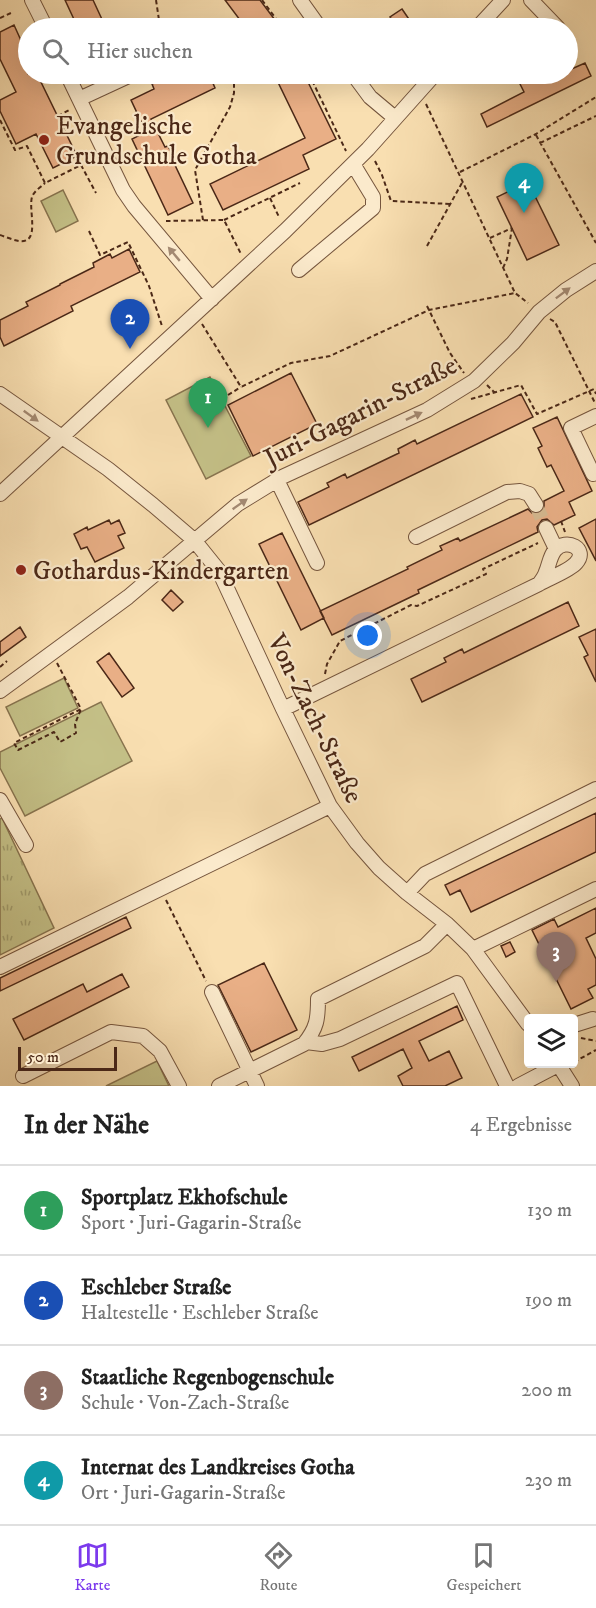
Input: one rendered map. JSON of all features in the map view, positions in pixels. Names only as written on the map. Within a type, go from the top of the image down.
[{"type":"street","points":[[32,0],[41,18]]},
{"type":"street","points":[[300,0],[314,18]]},
{"type":"street","points":[[486,18],[503,0]]},
{"type":"street","points":[[531,0],[548,18]]},
{"type":"street","points":[[72,84],[123,190],[212,299]]},
{"type":"street","points":[[79,99],[111,84]]},
{"type":"street","points":[[360,84],[370,97],[395,118]]},
{"type":"street","points":[[0,494],[285,231],[369,149],[426,84]]},
{"type":"street","points":[[299,270],[373,208],[373,197],[353,164]]},
{"type":"street","name":"Juri-Gagarin-Straße","points":[[0,691],[128,597],[238,504],[277,480],[428,410],[470,383],[513,343],[539,312],[566,290],[596,271]]},
{"type":"street","name":"Von-Zach-Straße","points":[[0,394],[117,476],[194,540],[219,571],[330,806],[379,868],[447,924],[473,949],[524,1019]]},
{"type":"street","points":[[596,416],[571,428],[593,474],[596,473]]},
{"type":"street","points":[[277,480],[317,563]]},
{"type":"street","points":[[416,537],[507,492],[520,491],[529,494],[536,505]]},
{"type":"street","points":[[539,584],[546,574],[551,556],[551,539]]},
{"type":"street","points":[[283,709],[539,584],[577,563],[580,557],[575,546],[570,544],[559,546],[551,539]]},
{"type":"street","points":[[407,893],[425,874],[596,789]]},
{"type":"street","points":[[0,800],[26,845]]},
{"type":"street","points":[[0,967],[330,806]]},
{"type":"street","points":[[473,949],[596,889]]},
{"type":"street","points":[[219,1086],[306,1042],[313,1033],[318,1017],[318,999],[425,946],[447,924]]},
{"type":"street","points":[[306,1042],[322,1044],[340,1039],[458,983],[507,1086]]},
{"type":"street","points":[[212,992],[257,1086]]},
{"type":"street","points":[[578,1024],[593,1019]]},
{"type":"street","points":[[23,1076],[111,1032],[143,1036],[160,1051],[179,1086]]},
{"type":"street","points":[[518,1086],[551,1068]]},
{"type":"street","points":[[561,1068],[572,1086]]},
{"type":"path","points":[[156,0],[159,18]]},
{"type":"path","points":[[262,0],[276,18]]},
{"type":"path","points":[[0,18],[11,13]]},
{"type":"path","points":[[203,220],[195,170],[230,107],[234,84]]},
{"type":"path","points":[[314,84],[353,164]]},
{"type":"path","points":[[420,91],[515,293],[539,312]]},
{"type":"path","points":[[459,173],[536,134],[596,97]]},
{"type":"path","points":[[540,143],[596,116]]},
{"type":"path","points":[[0,120],[15,150],[27,146],[45,183]]},
{"type":"path","points":[[536,134],[596,243]]},
{"type":"path","points":[[369,149],[392,201],[450,204]]},
{"type":"path","points":[[0,235],[19,241],[31,236],[33,230],[32,197],[35,192],[45,183],[81,165],[96,193]]},
{"type":"path","points":[[427,246],[463,181]]},
{"type":"path","points":[[148,222],[224,220],[300,183]]},
{"type":"path","points":[[270,198],[285,231]]},
{"type":"path","points":[[224,220],[247,265]]},
{"type":"path","points":[[489,238],[512,228],[507,259],[503,268]]},
{"type":"path","points":[[89,231],[100,255],[128,242],[149,286],[167,340]]},
{"type":"path","points":[[228,395],[291,363],[330,356],[429,310],[515,293]]},
{"type":"path","points":[[427,306],[450,353],[470,383]]},
{"type":"path","points":[[196,314],[241,387]]},
{"type":"path","points":[[555,322],[596,405]]},
{"type":"path","points":[[461,401],[520,385],[537,414],[594,389],[596,394]]},
{"type":"path","points":[[320,691],[327,664],[339,641],[411,605],[417,606],[486,574],[483,569],[566,532],[561,521]]},
{"type":"path","points":[[51,653],[81,709],[75,724],[76,734],[60,742],[54,732],[18,750],[14,743],[81,709]]},
{"type":"path","points":[[0,667],[7,661]]},
{"type":"path","points":[[160,889],[212,992]]},
{"type":"path","points":[[578,1039],[596,1041]]},
{"type":"path","points":[[578,1059],[596,1050]]},
{"type":"green space","points":[[63,190],[78,221],[56,232],[41,201]]},
{"type":"green space","points":[[210,377],[251,456],[206,479],[166,400]]},
{"type":"green space","points":[[64,678],[78,708],[20,736],[6,707]]},
{"type":"green space","points":[[101,702],[132,761],[25,816],[0,768],[0,752]]},
{"type":"green space","points":[[2,818],[54,928],[0,955],[0,819]]},
{"type":"green space","points":[[157,1061],[169,1086],[106,1086]]},
{"type":"building","points":[[65,0],[93,0],[101,18],[73,18]]},
{"type":"building","points":[[225,0],[260,0],[274,18],[238,18]]},
{"type":"building","points":[[402,9],[408,18],[391,18]]},
{"type":"building","points":[[14,25],[18,34],[18,84],[42,84],[77,156],[53,168],[36,134],[16,144],[0,111],[0,100],[16,92],[0,59],[0,32]]},
{"type":"building","points":[[585,63],[591,76],[578,82],[578,66]]},
{"type":"building","points":[[152,84],[213,84],[215,88],[151,119],[165,147],[168,146],[176,162],[174,163],[193,203],[168,215],[132,139],[146,132],[131,100],[154,89]]},
{"type":"building","points":[[279,84],[309,84],[336,139],[303,155],[309,169],[223,210],[210,184],[305,138]]},
{"type":"building","points":[[520,84],[575,84],[487,127],[481,114],[524,92]]},
{"type":"building","points":[[528,182],[559,245],[527,260],[497,197]]},
{"type":"building","points":[[129,249],[140,272],[71,306],[73,311],[4,346],[0,337],[0,320],[28,306],[26,302],[94,267],[93,263],[110,254],[112,258]]},
{"type":"building","points":[[291,373],[317,424],[253,456],[228,405]]},
{"type":"building","points":[[521,394],[533,417],[309,525],[298,502],[329,487],[327,483],[345,474],[347,478],[399,453],[398,449],[415,440],[417,444]]},
{"type":"building","points":[[557,417],[592,491],[569,502],[575,515],[554,525],[547,519],[542,520],[537,527],[538,532],[332,635],[320,611],[408,569],[407,567],[442,550],[440,546],[458,538],[460,541],[528,509],[532,513],[540,513],[544,509],[544,501],[564,491],[551,465],[547,467],[538,448],[542,446],[533,428]]},
{"type":"building","points":[[596,519],[596,561],[579,528]]},
{"type":"building","points":[[109,520],[111,524],[119,520],[125,533],[118,536],[124,548],[95,562],[87,547],[81,549],[74,534]]},
{"type":"building","points":[[282,533],[324,618],[301,630],[259,544]]},
{"type":"building","points":[[171,590],[183,602],[173,611],[162,600]]},
{"type":"building","points":[[568,602],[579,626],[422,702],[411,679],[446,662],[444,658],[462,649],[464,653]]},
{"type":"building","points":[[20,627],[26,637],[0,656],[0,642]]},
{"type":"building","points":[[596,629],[596,682],[584,657],[588,655],[579,637]]},
{"type":"building","points":[[109,653],[134,688],[122,697],[97,662]]},
{"type":"building","points":[[596,813],[596,852],[471,912],[460,890],[450,895],[445,885]]},
{"type":"building","points":[[596,908],[596,933],[586,938],[596,959],[596,985],[588,989],[593,998],[571,1009],[532,930],[554,919],[558,927]]},
{"type":"building","points":[[126,917],[131,928],[0,991],[0,978]]},
{"type":"building","points":[[510,942],[515,952],[506,957],[501,946]]},
{"type":"building","points":[[264,963],[297,1030],[251,1052],[218,985]]},
{"type":"building","points":[[122,974],[129,987],[24,1040],[13,1019],[83,984],[87,992]]},
{"type":"building","points":[[457,1006],[463,1020],[419,1041],[429,1061],[449,1051],[462,1078],[445,1086],[403,1086],[398,1076],[412,1068],[403,1049],[359,1071],[352,1057]]},
{"type":"tunnel","points":[[536,505],[546,528]]},
{"type":"place","name":"Evangelische Grundschule Gotha","points":[[44,140]]},
{"type":"place","name":"Internat des Landkreises Gotha","points":[[524,213]]},
{"type":"place","name":"Eschleber Straße","points":[[130,349]]},
{"type":"place","name":"Sportplatz Ekhofschule","points":[[208,428]]},
{"type":"place","name":"Gothardus-Kindergarten","points":[[21,570]]},
{"type":"place","name":"Staatliche Regenbogenschule","points":[[556,982]]}]
